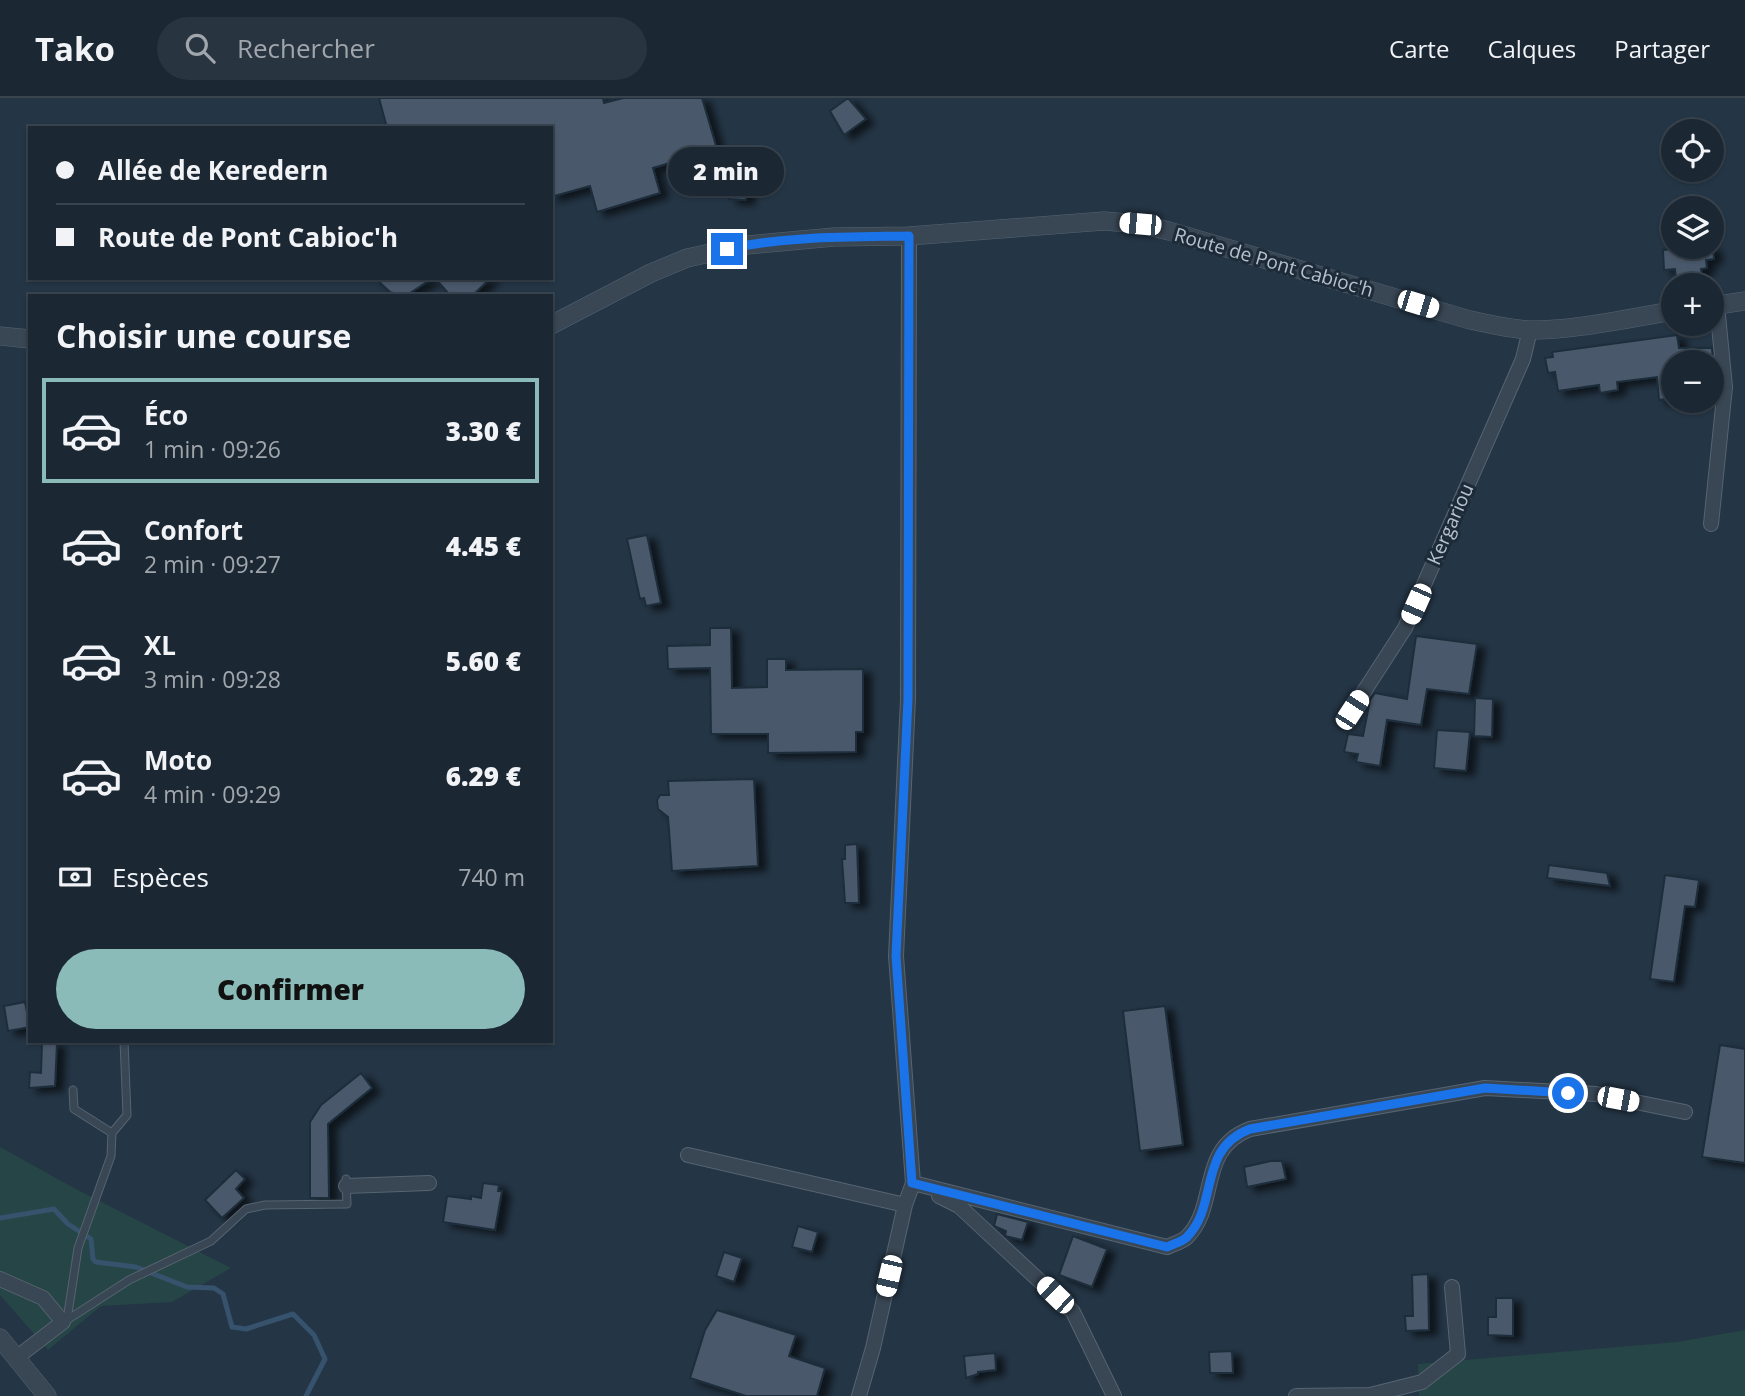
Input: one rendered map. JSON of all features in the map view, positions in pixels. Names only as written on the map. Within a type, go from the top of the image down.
[{"type":"street","name":"Route de Pont Cabioc'h","points":[[553,323],[651,273],[687,258],[747,245],[1104,221],[1140,224],[1261,257],[1470,320],[1530,330],[1661,314]]},
{"type":"street","points":[[859,1396],[912,1183],[896,956],[908,699],[909,236]]},
{"type":"street","points":[[1724,303],[1745,300]]},
{"type":"street","name":"Kergariou","points":[[1352,710],[1405,628],[1523,359],[1530,330]]},
{"type":"street","points":[[0,336],[28,339]]},
{"type":"street","points":[[1711,524],[1725,387],[1718,336]]},
{"type":"street","points":[[912,1183],[1167,1247],[1186,1239],[1199,1221],[1220,1152],[1238,1133],[1250,1129],[1485,1088],[1596,1094],[1685,1112]]},
{"type":"street","points":[[688,1155],[905,1205]]},
{"type":"street","points":[[346,1182],[429,1183]]},
{"type":"street","points":[[912,1183],[959,1206],[1073,1312],[1114,1396]]},
{"type":"street","points":[[0,1279],[43,1298],[65,1321],[16,1358]]},
{"type":"street","points":[[1296,1396],[1370,1395],[1422,1382],[1458,1354],[1452,1287]]},
{"type":"street","points":[[0,1338],[47,1396]]},
{"type":"lane","points":[[65,1321],[78,1248],[111,1156],[112,1133],[127,1115],[124,1043]]},
{"type":"lane","points":[[73,1090],[74,1109],[112,1133]]},
{"type":"lane","points":[[65,1321],[130,1280],[211,1241],[246,1209],[265,1205],[347,1204],[346,1182]]},
{"type":"green space","points":[[0,1147],[231,1268],[172,1302],[101,1306],[48,1350],[0,1295]]},
{"type":"green space","points":[[1745,1330],[1745,1396],[1419,1396],[1418,1364],[1677,1342]]},
{"type":"building","points":[[379,98],[603,98],[604,103],[623,98],[702,98],[717,149],[653,168],[660,193],[597,212],[590,186],[553,196],[553,126],[386,126]]},
{"type":"building","points":[[848,98],[866,119],[844,135],[830,111]]},
{"type":"building","points":[[730,176],[747,177],[746,200],[729,199]]},
{"type":"building","points":[[1663,259],[1714,259],[1706,260],[1707,268],[1701,269],[1702,273],[1664,270]]},
{"type":"building","points":[[377,280],[430,280],[407,294],[390,292]]},
{"type":"building","points":[[437,280],[489,280],[474,294],[448,293]]},
{"type":"building","points":[[1670,336],[1677,336],[1679,348],[1712,350],[1661,350],[1659,400],[1657,377],[1617,382],[1618,390],[1600,393],[1599,385],[1558,391],[1555,372],[1548,373],[1545,358],[1553,357],[1552,352]]},
{"type":"building","points":[[647,535],[661,603],[646,606],[644,598],[640,599],[627,539]]},
{"type":"building","points":[[710,628],[731,628],[732,688],[767,687],[767,659],[786,659],[786,670],[863,669],[863,732],[856,732],[856,752],[768,753],[768,734],[711,734],[710,668],[668,669],[667,646],[710,645]]},
{"type":"building","points":[[1416,636],[1477,644],[1469,694],[1427,689],[1421,725],[1387,720],[1380,766],[1356,762],[1358,754],[1344,752],[1348,734],[1363,736],[1370,700],[1375,693],[1407,699]]},
{"type":"building","points":[[1475,698],[1493,699],[1492,737],[1474,736]]},
{"type":"building","points":[[1437,730],[1470,732],[1466,771],[1434,768]]},
{"type":"building","points":[[754,779],[758,866],[672,871],[668,817],[658,809],[657,800],[660,795],[669,795],[668,781]]},
{"type":"building","points":[[857,844],[859,903],[845,903],[842,859],[845,859],[845,845]]},
{"type":"building","points":[[1549,865],[1607,873],[1610,886],[1547,878]]},
{"type":"building","points":[[1665,875],[1699,880],[1695,907],[1685,906],[1674,982],[1650,979]]},
{"type":"building","points":[[25,1002],[28,1027],[8,1031],[4,1006]]},
{"type":"building","points":[[1165,1006],[1183,1145],[1140,1151],[1123,1011]]},
{"type":"building","points":[[42,1043],[57,1043],[55,1086],[29,1088],[30,1072],[41,1073]]},
{"type":"building","points":[[1720,1045],[1745,1049],[1745,1163],[1702,1157]]},
{"type":"building","points":[[361,1073],[372,1088],[328,1124],[329,1198],[310,1198],[310,1122],[321,1105]]},
{"type":"building","points":[[1282,1161],[1286,1179],[1247,1187],[1244,1167]]},
{"type":"building","points":[[236,1170],[245,1179],[236,1189],[244,1198],[222,1218],[205,1200]]},
{"type":"building","points":[[483,1183],[499,1185],[498,1191],[502,1191],[495,1230],[443,1222],[447,1196],[481,1198]]},
{"type":"building","points":[[997,1214],[1028,1222],[1022,1240],[1005,1236],[1006,1231],[994,1226]]},
{"type":"building","points":[[798,1226],[818,1232],[812,1252],[792,1247]]},
{"type":"building","points":[[1073,1236],[1107,1249],[1092,1287],[1059,1275]]},
{"type":"building","points":[[724,1252],[742,1258],[734,1282],[716,1276]]},
{"type":"building","points":[[1428,1274],[1429,1330],[1406,1331],[1405,1316],[1413,1316],[1412,1275]]},
{"type":"building","points":[[1496,1298],[1513,1298],[1513,1336],[1488,1335],[1488,1317],[1496,1317]]},
{"type":"building","points":[[717,1310],[796,1335],[789,1356],[825,1368],[817,1396],[746,1396],[690,1378],[705,1330]]},
{"type":"building","points":[[1232,1351],[1233,1373],[1210,1373],[1209,1352]]},
{"type":"building","points":[[995,1353],[996,1370],[978,1372],[966,1378],[964,1356]]},
{"type":"waterway","points":[[0,1218],[54,1209],[68,1224],[91,1239],[93,1259],[96,1262],[136,1267],[187,1287],[214,1288],[223,1294],[232,1327],[246,1329],[293,1314],[314,1335],[325,1359],[306,1396]]},
{"type":"route","points":[[727,249],[835,237],[909,236],[908,699],[896,956],[912,1183],[1167,1247],[1186,1239],[1199,1221],[1220,1152],[1238,1133],[1485,1088],[1568,1093]]}]
